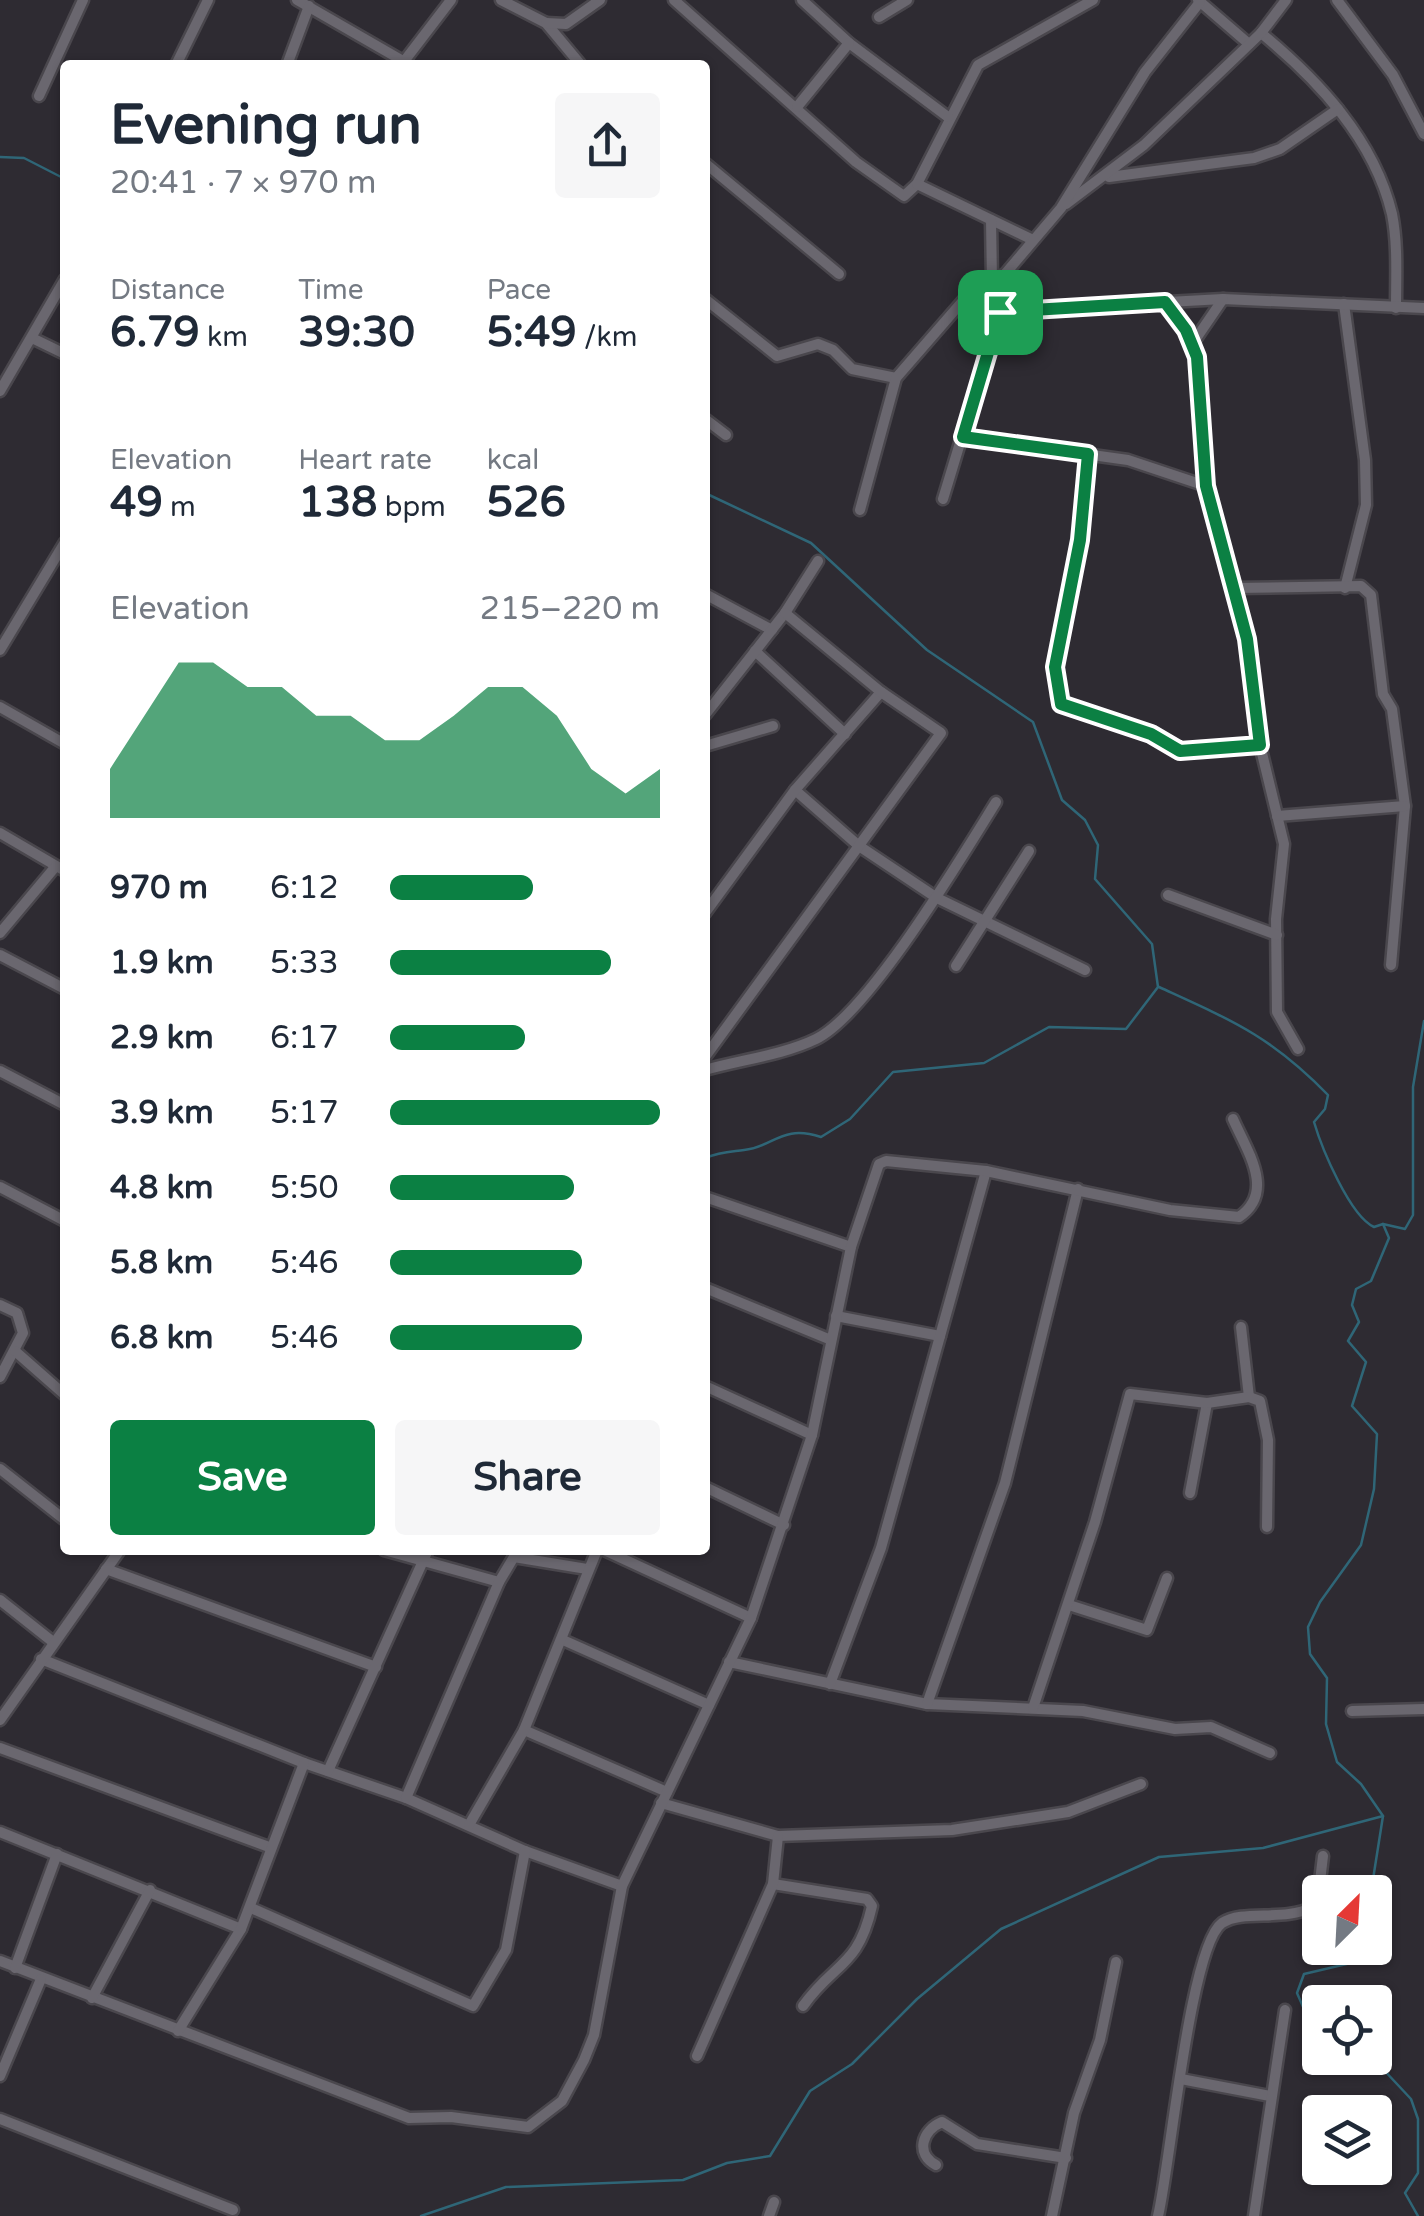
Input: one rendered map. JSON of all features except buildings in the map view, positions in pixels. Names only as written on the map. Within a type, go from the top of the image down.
[{"type":"street","points":[[39,96],[83,0]]},
{"type":"street","points":[[178,60],[208,0]]},
{"type":"street","points":[[297,0],[398,60]]},
{"type":"street","points":[[408,60],[451,0]]},
{"type":"street","points":[[501,0],[546,24],[566,24],[600,0]]},
{"type":"street","points":[[674,0],[896,193],[911,194],[978,64],[1093,0]]},
{"type":"street","points":[[802,0],[849,43],[948,117]]},
{"type":"street","points":[[879,16],[907,0]]},
{"type":"street","points":[[944,499],[1000,312],[1006,274],[1030,239],[1061,208],[1107,177],[1261,33],[1286,0]]},
{"type":"street","points":[[1338,0],[1392,75],[1424,134]]},
{"type":"street","points":[[1061,208],[1135,86],[1200,1],[1248,44]]},
{"type":"street","points":[[288,60],[309,6]]},
{"type":"street","points":[[546,24],[565,60]]},
{"type":"street","points":[[1261,33],[1310,74],[1377,169],[1392,216],[1396,308]]},
{"type":"street","points":[[797,107],[849,43]]},
{"type":"street","points":[[1107,177],[1254,158],[1280,148],[1338,109]]},
{"type":"street","points":[[710,170],[839,274]]},
{"type":"street","points":[[917,184],[1030,239]]},
{"type":"street","points":[[991,220],[992,280]]},
{"type":"street","points":[[860,510],[896,378],[968,294],[1006,274]]},
{"type":"street","points":[[0,392],[60,288]]},
{"type":"street","points":[[1000,312],[1222,299],[1424,308]]},
{"type":"street","points":[[1193,344],[1222,299]]},
{"type":"street","points":[[1165,302],[1193,344],[1206,486],[1247,639],[1260,745],[1284,844],[1277,936],[1278,1012],[1298,1049]]},
{"type":"street","points":[[710,303],[777,356],[818,344],[834,350],[852,369],[896,378]]},
{"type":"street","points":[[1344,304],[1366,505],[1346,588]]},
{"type":"street","points":[[32,338],[60,352]]},
{"type":"street","points":[[710,423],[726,435]]},
{"type":"street","points":[[963,437],[1128,460],[1206,486]]},
{"type":"street","points":[[1088,454],[1080,540],[1055,667],[1061,704],[1151,734],[1180,751],[1260,745]]},
{"type":"street","points":[[0,650],[60,550]]},
{"type":"street","points":[[710,709],[785,613],[818,561]]},
{"type":"street","points":[[1235,588],[1361,586],[1371,595],[1383,694],[1392,709],[1405,806],[1391,965]]},
{"type":"street","points":[[710,597],[772,630]]},
{"type":"street","points":[[710,1050],[941,733],[881,692],[785,613]]},
{"type":"street","points":[[756,650],[845,734]]},
{"type":"street","points":[[710,906],[795,790],[881,692]]},
{"type":"street","points":[[0,707],[60,737]]},
{"type":"street","points":[[710,745],[774,726]]},
{"type":"street","points":[[795,790],[859,846],[937,898],[1085,970]]},
{"type":"street","points":[[710,1069],[818,1038],[853,1007],[937,898],[996,802]]},
{"type":"street","points":[[1277,816],[1405,806]]},
{"type":"street","points":[[0,832],[60,869],[0,933]]},
{"type":"street","points":[[956,966],[1029,851]]},
{"type":"street","points":[[1168,894],[1277,936]]},
{"type":"street","points":[[0,954],[60,986]]},
{"type":"street","points":[[0,1071],[60,1102]]},
{"type":"street","points":[[0,1962],[409,2118],[451,2117],[528,2127],[562,2101],[584,2060],[594,2035],[622,1886],[751,1618],[812,1435],[851,1246],[881,1162],[986,1171],[1170,1210],[1239,1217],[1257,1199],[1258,1188],[1256,1169],[1232,1119]]},
{"type":"street","points":[[830,1684],[881,1548],[986,1171]]},
{"type":"street","points":[[0,1187],[60,1218]]},
{"type":"street","points":[[927,1704],[1005,1482],[1078,1189]]},
{"type":"street","points":[[710,1199],[851,1246]]},
{"type":"street","points":[[710,1290],[831,1340]]},
{"type":"street","points":[[0,1305],[17,1313],[23,1332],[0,1376]]},
{"type":"street","points":[[836,1316],[940,1336]]},
{"type":"street","points":[[1241,1327],[1250,1397]]},
{"type":"street","points":[[15,1351],[60,1390]]},
{"type":"street","points":[[710,1388],[812,1435]]},
{"type":"street","points":[[1033,1708],[1104,1496],[1126,1397],[1207,1403],[1250,1397],[1260,1400],[1266,1424],[1266,1527]]},
{"type":"street","points":[[1190,1493],[1207,1403]]},
{"type":"street","points":[[0,1470],[60,1516]]},
{"type":"street","points":[[710,1488],[784,1525]]},
{"type":"street","points":[[0,1720],[112,1555]]},
{"type":"street","points":[[328,1772],[426,1555],[499,1582]]},
{"type":"street","points":[[406,1798],[499,1582],[515,1555]]},
{"type":"street","points":[[525,1555],[587,1569]]},
{"type":"street","points":[[470,1824],[524,1730],[563,1640],[587,1569],[597,1555]]},
{"type":"street","points":[[611,1555],[751,1618]]},
{"type":"street","points":[[106,1569],[376,1667]]},
{"type":"street","points":[[1069,1605],[1147,1630],[1166,1578]]},
{"type":"street","points":[[0,1600],[53,1642]]},
{"type":"street","points":[[563,1640],[709,1705]]},
{"type":"street","points":[[41,1659],[304,1763],[406,1798],[525,1852],[622,1886]]},
{"type":"street","points":[[729,1662],[927,1704],[1082,1711],[1175,1729],[1211,1727],[1270,1753]]},
{"type":"street","points":[[1352,1711],[1424,1709]]},
{"type":"street","points":[[524,1730],[664,1798],[778,1836],[952,1830],[1014,1822],[1111,1799],[1141,1784]]},
{"type":"street","points":[[0,1748],[269,1847]]},
{"type":"street","points":[[178,2031],[251,1908],[269,1847],[304,1763]]},
{"type":"street","points":[[0,1832],[241,1929]]},
{"type":"street","points":[[697,2056],[773,1884],[778,1836]]},
{"type":"street","points":[[251,1908],[472,2006],[506,1950],[525,1852]]},
{"type":"street","points":[[15,1968],[57,1854]]},
{"type":"street","points":[[1158,2216],[1200,1971],[1216,1931],[1237,1918],[1275,1918],[1312,1907],[1318,1898],[1323,1856]]},
{"type":"street","points":[[773,1884],[867,1899],[872,1906],[856,1954],[817,1987],[803,2006]]},
{"type":"street","points":[[92,1998],[150,1890]]},
{"type":"street","points":[[1052,2216],[1074,2113],[1100,2040],[1116,1962]]},
{"type":"street","points":[[1,2070],[41,1979]]},
{"type":"street","points":[[1254,2216],[1285,2010]]},
{"type":"street","points":[[1181,2078],[1270,2096]]},
{"type":"street","points":[[0,2119],[232,2210]]},
{"type":"street","points":[[936,2165],[927,2160],[922,2148],[926,2133],[942,2122],[977,2144],[1066,2158]]},
{"type":"street","points":[[769,2216],[774,2202]]},
{"type":"waterway","points":[[0,157],[24,158],[60,176]]},
{"type":"waterway","points":[[710,495],[811,543],[927,650],[1033,722],[1062,800],[1085,820],[1098,845],[1095,879],[1152,944],[1158,987],[1126,1029],[1049,1027],[984,1063],[893,1072],[850,1119],[821,1137],[796,1133],[754,1148],[710,1156]]},
{"type":"waterway","points":[[1159,987],[1229,1020],[1268,1044],[1328,1095],[1325,1109],[1314,1122],[1318,1134],[1347,1196],[1374,1227],[1383,1224],[1405,1229],[1413,1215],[1413,1087],[1424,1021]]},
{"type":"waterway","points":[[1374,1875],[1383,1816],[1361,1784],[1337,1762],[1326,1724],[1327,1678],[1310,1654],[1308,1627],[1320,1602],[1361,1545],[1374,1489],[1377,1434],[1352,1406],[1366,1362],[1348,1341],[1359,1322],[1352,1305],[1356,1289],[1371,1281],[1389,1238],[1383,1224]]},
{"type":"waterway","points":[[421,2216],[506,2187],[683,2180],[727,2163],[770,2156],[810,2091],[852,2064],[917,1999],[1001,1929],[1159,1857],[1263,1848],[1383,1816]]},
{"type":"waterway","points":[[1302,2004],[1297,1993],[1304,1974],[1342,1965]]},
{"type":"waterway","points":[[1389,2075],[1411,2099],[1418,2119],[1418,2173],[1405,2193],[1418,2216]]},
{"type":"route","points":[[1165,302],[1186,330],[1197,357],[1206,486],[1247,639],[1260,745],[1180,751],[1151,734],[1061,704],[1055,686],[1055,667],[1080,540],[1088,454],[963,437],[1000,312],[1165,302]]}]
